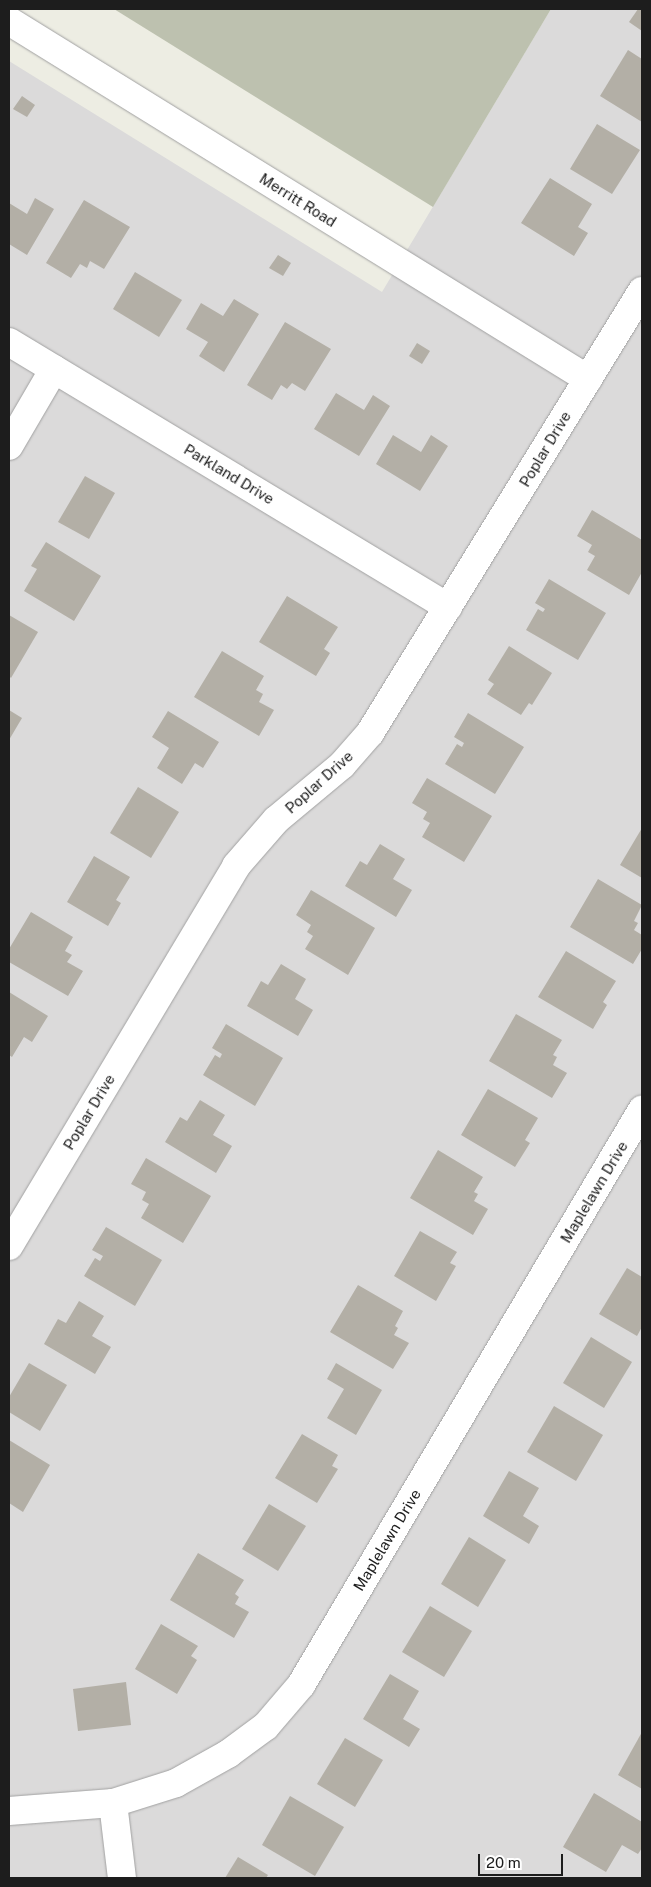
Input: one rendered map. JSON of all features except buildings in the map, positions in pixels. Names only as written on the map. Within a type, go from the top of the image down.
[{"type":"street","name":"Merritt Road","points":[[9,21],[588,379]]},
{"type":"street","name":"Poplar Drive","points":[[9,1246],[236,866],[276,820],[342,765],[370,733],[642,291]]},
{"type":"street","name":"Parkland Drive","points":[[9,342],[448,607]]},
{"type":"street","points":[[9,446],[54,369]]},
{"type":"street","name":"Maplelawn Drive","points":[[9,1811],[113,1803],[176,1783],[228,1754],[266,1726],[301,1685],[642,1110]]},
{"type":"street","points":[[113,1803],[122,1878]]},
{"type":"shaded area","points":[[114,9],[551,9],[433,207]]},
{"type":"shaded area","points":[[551,9],[642,9],[642,1878],[9,1878],[9,61],[382,292]]}]
